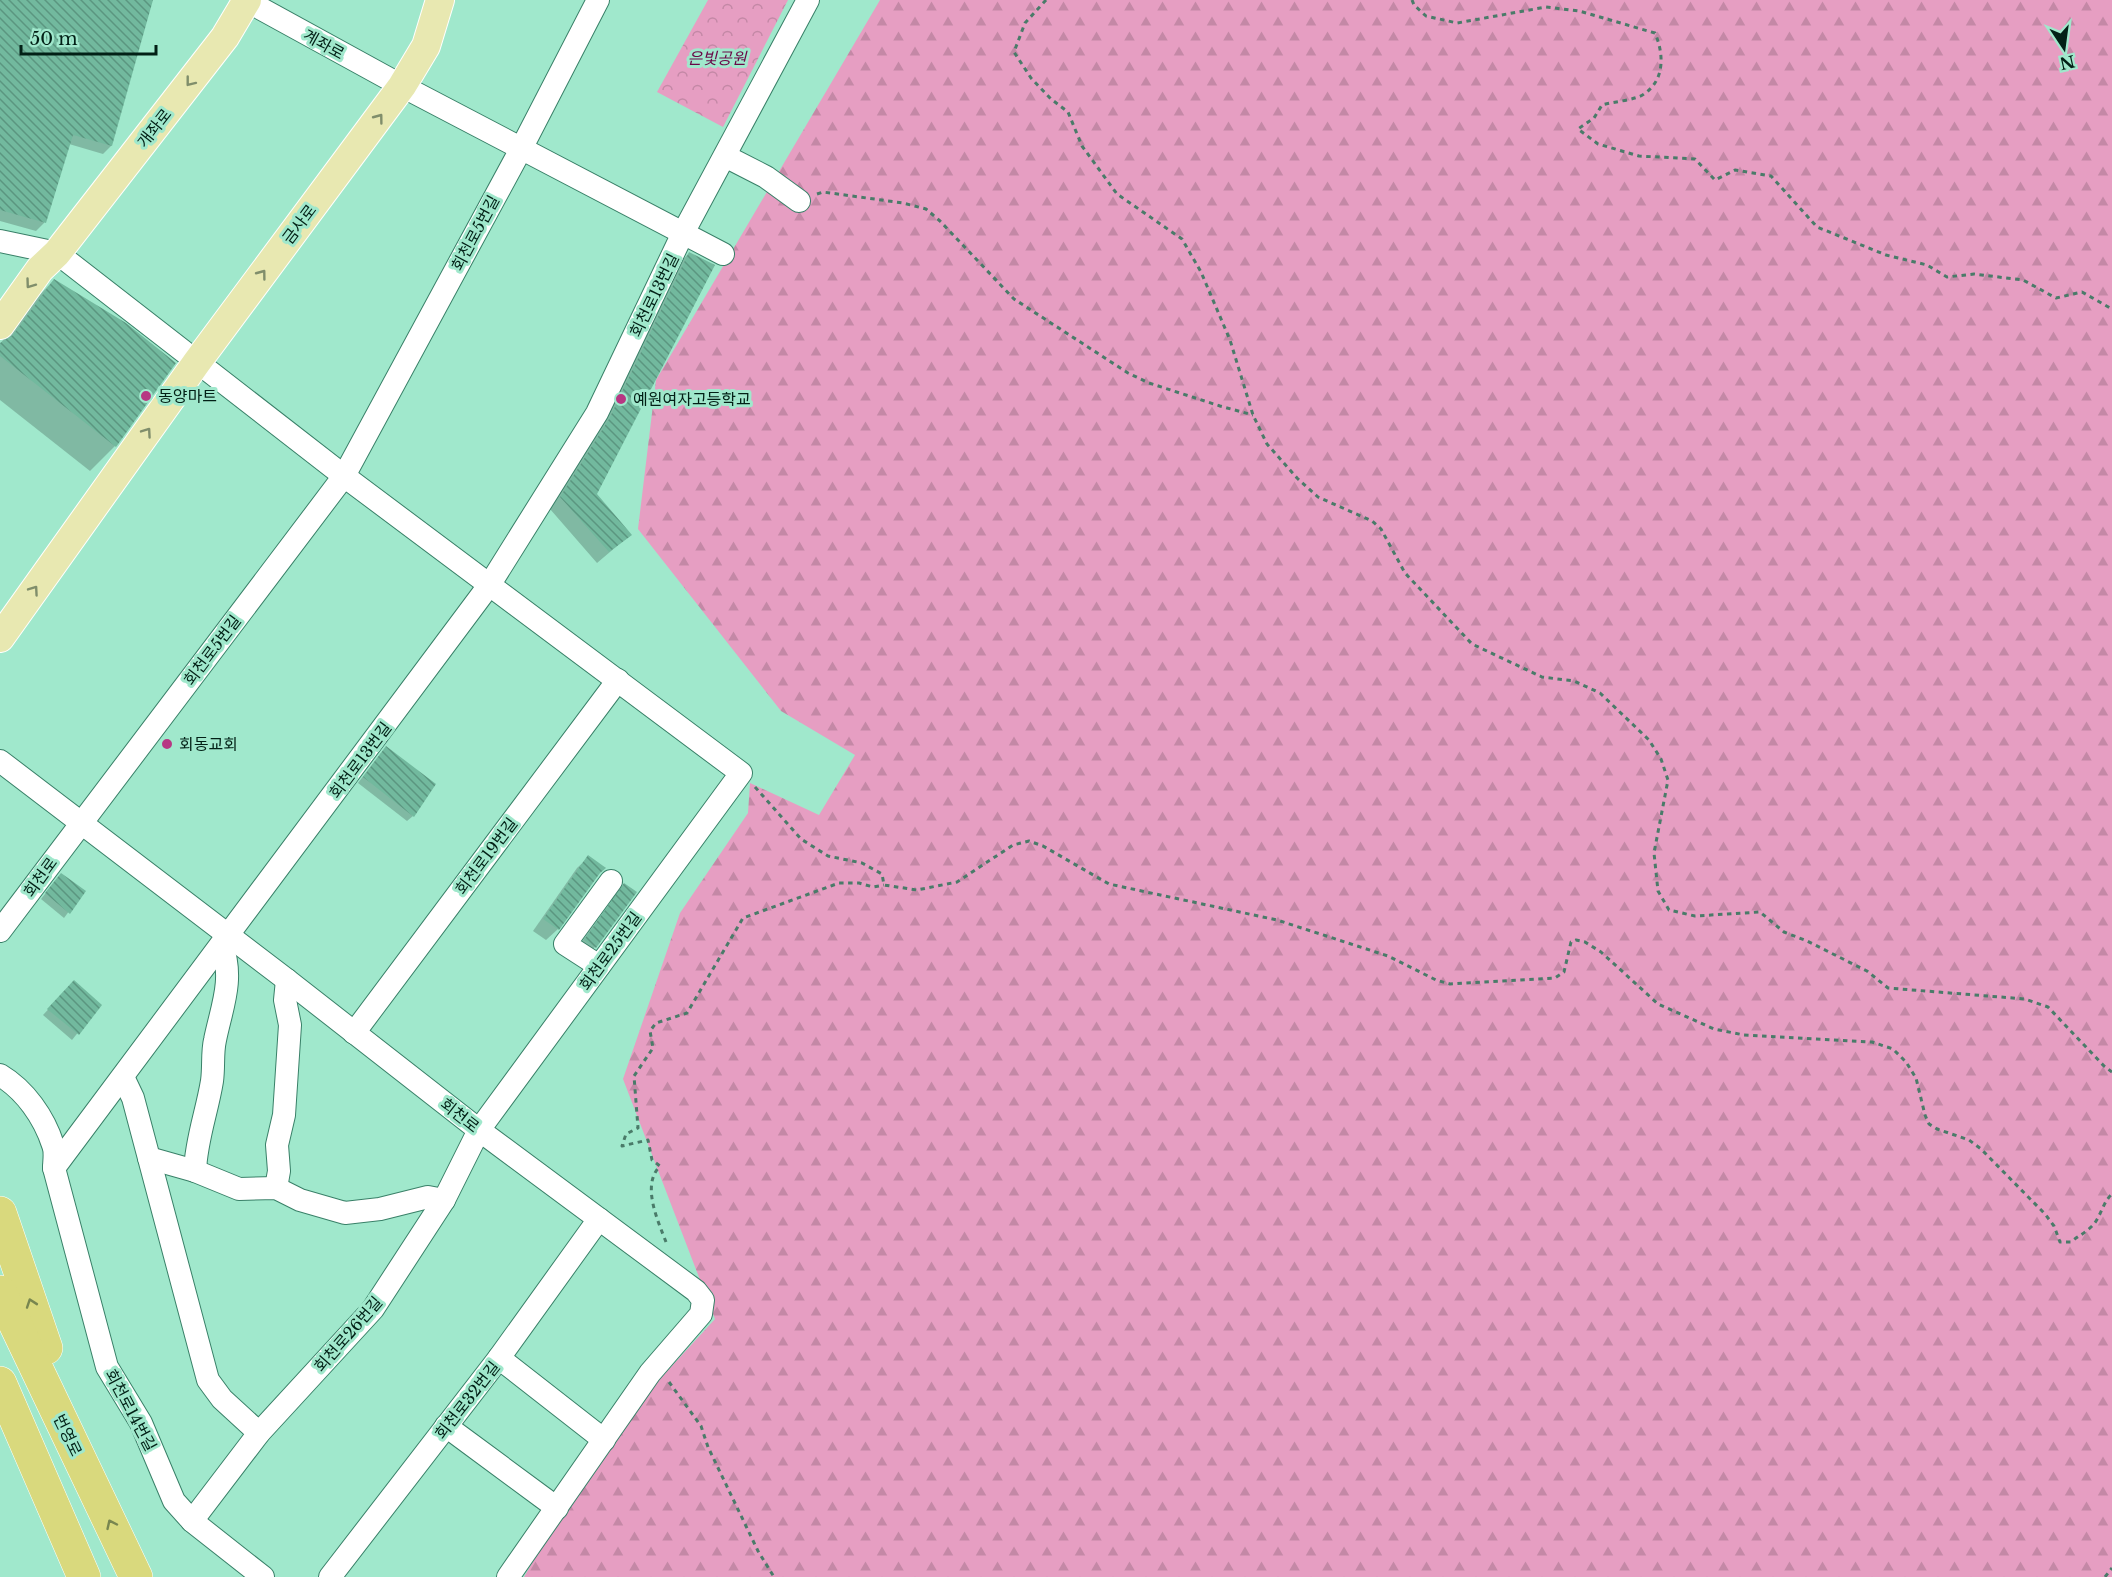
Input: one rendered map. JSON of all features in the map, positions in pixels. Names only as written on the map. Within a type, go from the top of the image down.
[{"type":"highway","points":[[0,1213],[89,1478]]},
{"type":"highway","name":"번영로","points":[[0,1292],[136,1577]]},
{"type":"highway","points":[[0,1383],[84,1577]]},
{"type":"highway","points":[[0,1407],[46,1492]]},
{"type":"main road","name":"개좌로","points":[[0,325],[40,269],[57,253],[225,37],[247,0]]},
{"type":"main road","name":"금사로","points":[[0,638],[197,362],[402,86],[426,45],[440,0]]},
{"type":"street","name":"계좌로","points":[[247,0],[402,86]]},
{"type":"street","name":"회천로5번길","points":[[80,824],[344,476],[521,149],[598,0]]},
{"type":"street","name":"회천로13번길","points":[[226,940],[490,584],[597,413],[683,233],[808,0]]},
{"type":"street","points":[[402,86],[723,254]]},
{"type":"street","points":[[724,156],[766,177],[799,201]]},
{"type":"street","points":[[0,241],[57,253],[344,476],[741,773]]},
{"type":"street","name":"회천로19번길","points":[[354,1033],[618,680]]},
{"type":"street","name":"회천로","points":[[0,761],[226,940],[286,980],[479,1130],[696,1291],[703,1300],[701,1314],[650,1373],[508,1577]]},
{"type":"street","name":"회천로25번길","points":[[479,1130],[741,773]]},
{"type":"street","name":"회천로","points":[[0,931],[80,824]]},
{"type":"street","points":[[599,966],[565,944],[611,881]]},
{"type":"street","points":[[54,1168],[226,940]]},
{"type":"street","points":[[195,1171],[196,1153],[212,1080],[214,1042],[227,992],[226,940]]},
{"type":"street","points":[[276,1188],[279,1171],[277,1145],[284,1115],[290,1025],[285,1000],[286,980]]},
{"type":"street","name":"회천로14번길","points":[[0,1075],[15,1084],[37,1111],[54,1147],[54,1168],[107,1367],[141,1423],[174,1502],[192,1521],[263,1577]]},
{"type":"street","points":[[123,1077],[133,1098],[207,1380],[222,1399],[259,1433]]},
{"type":"street","name":"회천로26번길","points":[[192,1521],[259,1433],[373,1310],[444,1200],[479,1130]]},
{"type":"street","points":[[149,1158],[195,1171],[239,1189],[276,1188],[300,1200],[345,1213],[380,1209],[428,1197],[444,1200]]},
{"type":"street","name":"회천로32번길","points":[[330,1577],[499,1358],[599,1219]]},
{"type":"street","points":[[499,1358],[604,1440]]},
{"type":"street","points":[[446,1426],[557,1508]]},
{"type":"path","points":[[1046,0],[1025,23],[1014,52],[1031,78],[1051,99],[1068,112],[1082,146],[1117,194],[1182,239],[1201,272],[1230,340],[1253,415],[1268,444],[1297,478],[1318,497],[1372,521],[1381,529],[1405,573],[1472,644],[1542,677],[1574,681],[1600,693],[1649,741],[1661,759],[1668,780],[1654,853],[1658,891],[1669,910],[1695,916],[1760,912],[1784,933],[1807,941],[1867,971],[1888,988],[2025,999],[2048,1007],[2112,1072]]},
{"type":"path","points":[[1412,0],[1414,6],[1426,16],[1457,23],[1546,6],[1579,11],[1655,33],[1662,49],[1659,77],[1643,95],[1602,105],[1594,118],[1578,129],[1598,144],[1639,156],[1695,159],[1715,180],[1735,170],[1771,176],[1817,227],[1886,255],[1927,265],[1947,277],[1974,274],[2023,280],[2056,298],[2082,292],[2112,309]]},
{"type":"path","points":[[799,201],[823,192],[903,203],[926,209],[1014,299],[1128,373],[1149,383],[1253,415]]},
{"type":"path","points":[[741,773],[759,790],[801,839],[828,856],[862,863],[882,874],[884,885]]},
{"type":"path","points":[[668,1248],[650,1193],[660,1166],[652,1160],[648,1140],[622,1146],[626,1134],[638,1128],[634,1076],[653,1048],[650,1031],[656,1023],[687,1013],[743,918],[839,884],[859,883],[873,887],[884,885],[917,891],[947,885],[957,882],[1013,845],[1029,841],[1043,846],[1109,885],[1277,920],[1388,956],[1436,980],[1450,984],[1555,978],[1564,972],[1571,942],[1576,940],[1585,942],[1601,952],[1658,1004],[1714,1029],[1744,1035],[1872,1042],[1893,1049],[1906,1062],[1916,1078],[1929,1124],[1969,1140],[1981,1149],[2045,1214],[2054,1226],[2060,1242],[2072,1242],[2092,1227],[2104,1202],[2112,1194]]},
{"type":"path","points":[[674,1376],[668,1383],[690,1408],[701,1426],[708,1447],[758,1551],[774,1577]]},
{"type":"path","points":[[2104,1577],[2112,1568]]},
{"type":"green space","name":"은빛공원","points":[[708,0],[788,0],[723,127],[657,92]]},
{"type":"green space","points":[[880,0],[2112,0],[2112,1577],[524,1577],[604,1440],[715,1319],[623,1079],[680,913],[748,813],[750,783],[819,815],[855,755],[781,711],[638,529],[656,380]]},
{"type":"building","points":[[0,0],[153,0],[112,146],[73,135],[46,223],[0,210]]},
{"type":"building","name":"예원여자고등학교","points":[[689,252],[715,265],[597,494],[632,535],[609,552],[560,497],[609,419]]},
{"type":"building","points":[[54,279],[126,323],[176,363],[116,447],[0,356],[0,343],[13,335]]},
{"type":"building","points":[[386,746],[436,784],[414,817],[363,777]]},
{"type":"building","points":[[588,855],[606,868],[559,930],[543,919]]},
{"type":"building","points":[[61,873],[86,891],[70,914],[45,893]]},
{"type":"building","points":[[624,883],[637,892],[596,948],[584,940]]},
{"type":"building","points":[[74,980],[102,1005],[79,1035],[47,1009]]},
{"type":"place","name":"동양마트","points":[[146,396]]},
{"type":"place","name":"예원여자고등학교","points":[[621,399]]},
{"type":"place","name":"회동교회","points":[[167,744]]}]
